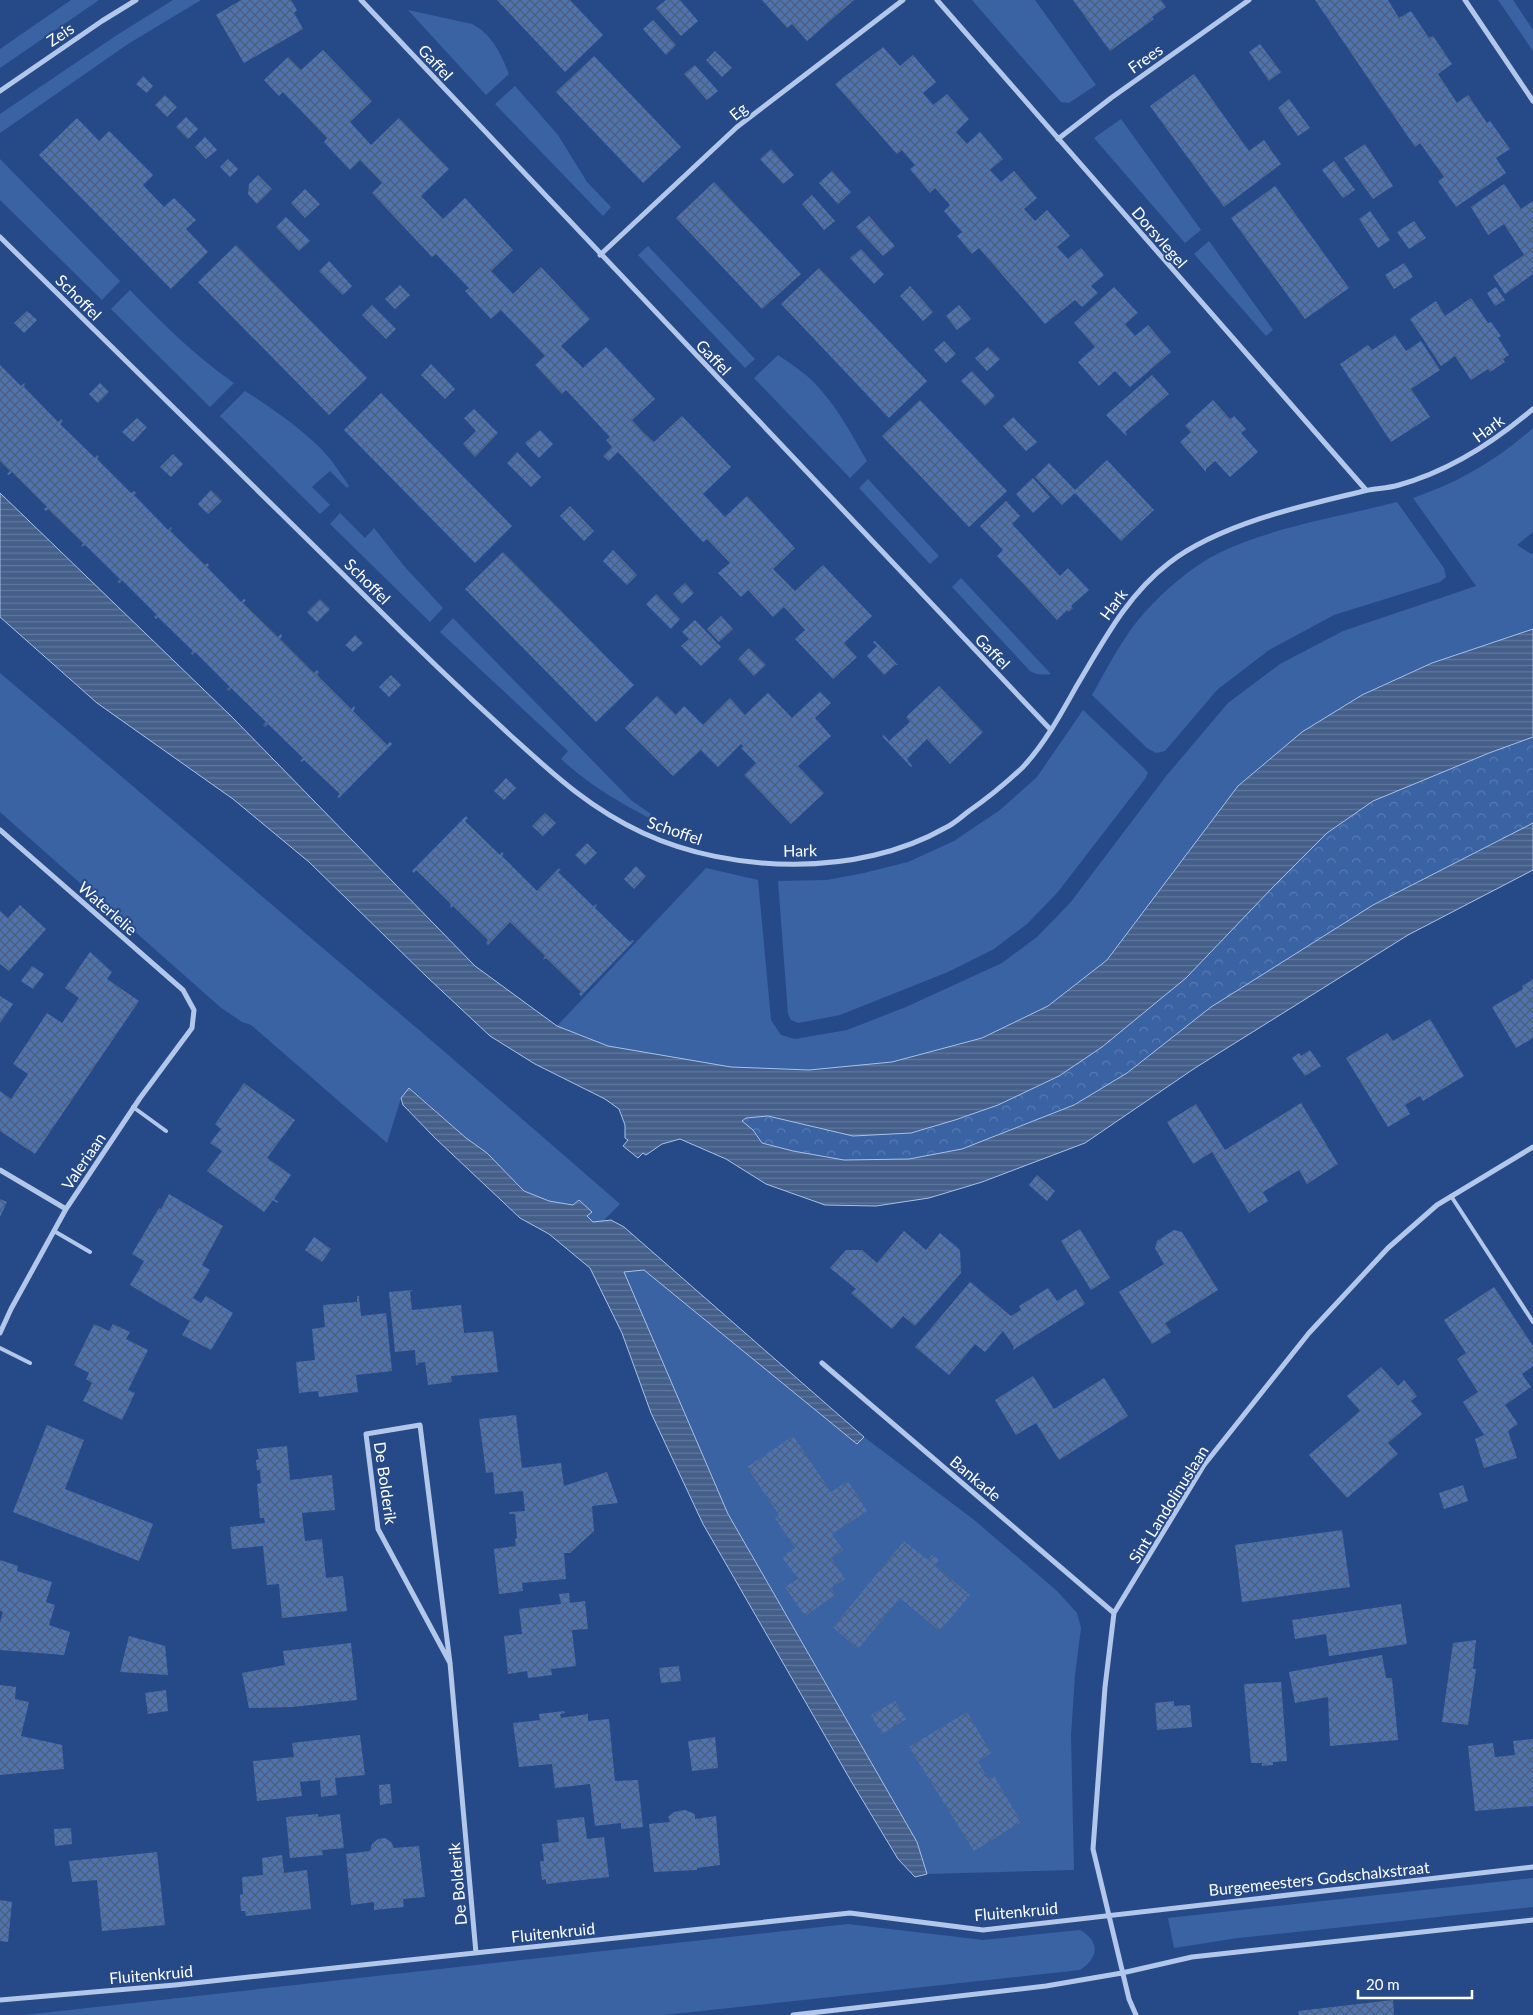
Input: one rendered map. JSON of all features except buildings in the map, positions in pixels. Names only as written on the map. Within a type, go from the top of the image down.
[{"type":"street","name":"Zeis","points":[[0,91],[136,0]]},
{"type":"street","name":"Gaffel","points":[[361,0],[1050,729]]},
{"type":"street","name":"Eg","points":[[600,255],[738,127],[903,0]]},
{"type":"street","name":"Dorsvlegel","points":[[937,0],[1366,490]]},
{"type":"street","name":"Frees","points":[[1058,139],[1110,98],[1249,0]]},
{"type":"street","points":[[1465,0],[1533,101]]},
{"type":"street","name":"Schoffel","points":[[0,237],[424,654],[571,791],[644,834],[682,849],[723,858],[767,863]]},
{"type":"street","name":"Hark","points":[[767,863],[816,863],[856,859],[900,848],[946,828],[988,798],[1025,764],[1050,729],[1099,646],[1130,599],[1169,563],[1208,539],[1252,521],[1366,490],[1394,487],[1433,474],[1471,455],[1533,409]]},
{"type":"street","name":"Waterlelie","points":[[0,830],[183,990],[194,1010]]},
{"type":"street","name":"Valeriaan","points":[[0,1333],[11,1309],[66,1209],[133,1107],[192,1028],[194,1010]]},
{"type":"street","name":"Sint Landolinuslaan","points":[[1136,2015],[1129,1999],[1122,1973],[1093,1849],[1104,1687],[1114,1613],[1204,1465],[1309,1333],[1388,1248],[1437,1206],[1533,1147]]},
{"type":"street","points":[[0,1170],[66,1209]]},
{"type":"street","name":"Bankade","points":[[822,1363],[1114,1613]]},
{"type":"street","name":"De Bolderik","points":[[450,1663],[378,1529],[366,1434],[420,1424],[450,1663],[476,1953]]},
{"type":"street","name":"Burgemeesters Godschalxstraat","points":[[1109,1914],[1533,1867]]},
{"type":"street","name":"Fluitenkruid","points":[[0,2000],[175,1985],[850,1913],[983,1930],[1109,1914]]},
{"type":"street","points":[[793,2015],[1046,1986],[1122,1973],[1192,1957],[1533,1920]]},
{"type":"lane","points":[[133,1107],[166,1131]]},
{"type":"lane","points":[[1451,1196],[1533,1322]]},
{"type":"lane","points":[[54,1230],[90,1252]]},
{"type":"lane","points":[[0,1348],[30,1363]]},
{"type":"green space","points":[[71,0],[99,0],[0,68],[0,49]]},
{"type":"green space","points":[[173,0],[201,0],[128,44],[0,133],[0,114],[117,35]]},
{"type":"green space","points":[[972,0],[1035,0],[1096,85],[1069,103],[1061,102]]},
{"type":"green space","points":[[1498,0],[1513,0],[1533,30],[1533,51]]},
{"type":"green space","points":[[408,10],[472,24],[479,28],[495,45],[509,74],[486,95]]},
{"type":"green space","points":[[515,86],[558,135],[587,182],[611,207],[603,216],[495,104]]},
{"type":"green space","points":[[1121,119],[1201,230],[1185,243],[1094,138]]},
{"type":"green space","points":[[0,159],[120,281],[102,300],[0,200]]},
{"type":"green space","points":[[1209,241],[1273,330],[1266,336],[1194,254]]},
{"type":"green space","points":[[648,246],[755,359],[745,368],[638,255]]},
{"type":"green space","points":[[130,290],[193,351],[234,383],[210,407],[111,309]]},
{"type":"green space","points":[[778,355],[816,384],[851,433],[867,461],[850,478],[754,378]]},
{"type":"green space","points":[[245,391],[279,414],[313,441],[331,460],[349,486],[347,488],[330,471],[312,487],[330,505],[320,514],[220,416]]},
{"type":"green space","points":[[1533,428],[1533,532],[1517,545],[1531,554],[1533,553],[1533,629],[1432,663],[1362,695],[1165,884],[1107,960],[1048,1006],[982,1038],[892,1062],[809,1070],[731,1067],[670,1057],[608,1046],[557,1026],[706,868],[758,880],[771,1020],[781,1035],[795,1039],[847,1030],[906,1007],[1002,963],[1037,937],[1070,903],[1167,775],[1228,703],[1280,664],[1343,631],[1476,586],[1413,498],[1461,478],[1491,460]]},
{"type":"green space","points":[[868,479],[939,556],[930,564],[859,488]]},
{"type":"green space","points":[[1397,502],[1444,568],[1446,577],[1440,582],[1334,615],[1269,650],[1217,690],[1165,751],[1156,753],[1147,748],[1092,695],[1116,652],[1137,621],[1170,587],[1199,565],[1239,544],[1283,529]]},
{"type":"green space","points":[[340,513],[365,538],[374,528],[404,566],[443,608],[430,622],[330,524]]},
{"type":"green space","points":[[961,578],[1051,674],[1040,674],[1030,671],[952,587]]},
{"type":"green space","points":[[453,618],[632,801],[651,814],[649,818],[603,791],[561,759],[568,751],[440,632]]},
{"type":"green space","points":[[0,673],[439,1047],[620,1204],[602,1222],[593,1222],[587,1216],[591,1212],[579,1200],[573,1205],[549,1201],[524,1191],[487,1153],[466,1138],[410,1088],[401,1098],[387,1143],[251,1025],[242,1022],[220,1007],[0,812]]},
{"type":"green space","points":[[1083,710],[1148,773],[1057,893],[1027,924],[994,949],[948,972],[840,1015],[798,1023],[791,1020],[788,1014],[778,881],[827,880],[864,873],[908,862],[954,841],[1000,810],[1037,777]]},
{"type":"green space","points":[[1533,737],[1533,823],[1373,905],[1127,1073],[1074,1105],[962,1149],[909,1159],[844,1160],[793,1151],[762,1143],[753,1130],[741,1121],[746,1118],[768,1116],[853,1136],[955,1120],[998,1105],[1059,1076],[1186,978],[1327,833],[1373,801]]},
{"type":"green space","points":[[644,1270],[857,1444],[864,1437],[973,1519],[1057,1591],[1077,1613],[1081,1628],[1075,1675],[1071,1735],[1074,1870],[927,1874],[917,1842],[728,1514],[624,1272]]},
{"type":"green space","points":[[1533,1878],[1533,1907],[1238,1938],[1174,1948],[1168,1918]]},
{"type":"green space","points":[[848,1924],[983,1940],[1080,1930],[1091,1939],[1095,1950],[1091,1960],[1080,1970],[664,2015],[24,2015]]},
{"type":"shaded area","points":[[0,493],[232,717],[475,966],[557,1026],[608,1046],[731,1067],[809,1070],[892,1062],[982,1038],[1048,1006],[1107,960],[1238,786],[1302,732],[1362,695],[1432,663],[1533,629],[1533,737],[1373,801],[1327,833],[1186,978],[1102,1047],[1059,1076],[998,1105],[911,1133],[853,1136],[768,1116],[746,1118],[742,1121],[753,1130],[762,1143],[793,1151],[844,1160],[909,1159],[962,1149],[1074,1105],[1127,1073],[1211,1007],[1373,905],[1533,823],[1533,870],[1408,935],[1195,1068],[1085,1143],[982,1182],[929,1198],[876,1206],[825,1205],[766,1184],[726,1159],[680,1139],[662,1144],[646,1155],[643,1153],[638,1158],[623,1146],[628,1140],[625,1138],[625,1125],[619,1109],[605,1099],[535,1064],[490,1036],[309,862],[233,799],[97,703],[0,617]]},
{"type":"shaded area","points":[[409,1088],[466,1138],[487,1153],[524,1191],[549,1201],[573,1205],[579,1200],[592,1212],[587,1216],[593,1222],[611,1220],[624,1227],[864,1437],[857,1444],[644,1270],[624,1272],[728,1514],[917,1842],[927,1874],[915,1877],[898,1859],[703,1524],[651,1413],[622,1333],[590,1268],[549,1234],[520,1218],[435,1138],[403,1105],[401,1098]]}]
